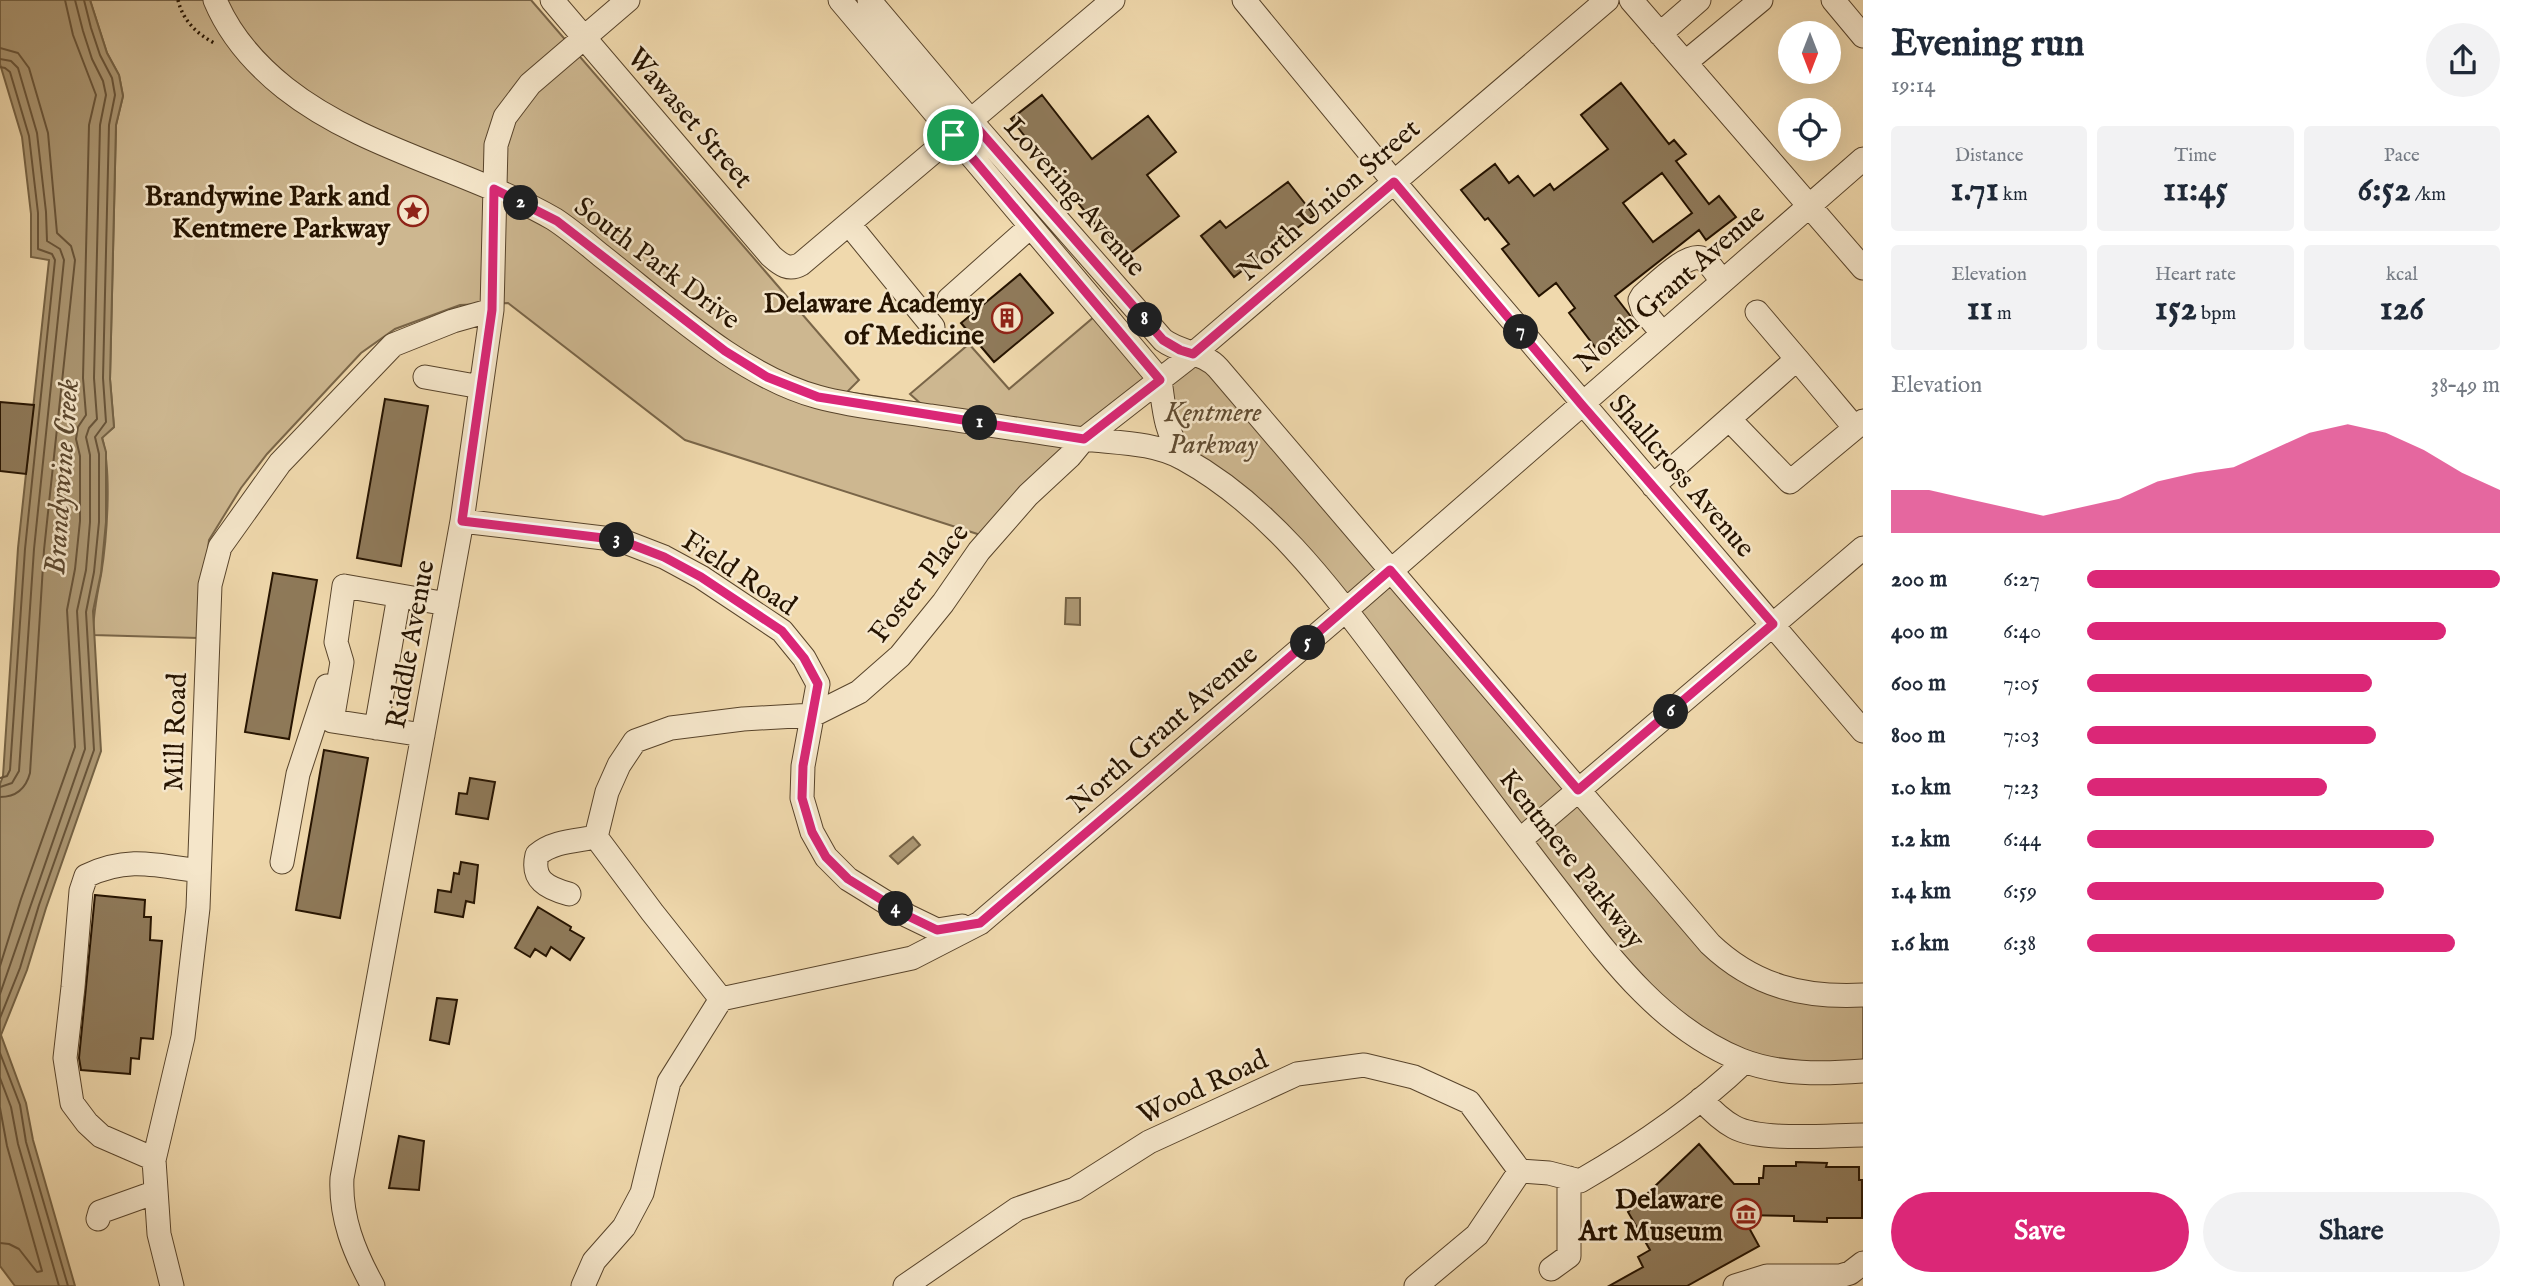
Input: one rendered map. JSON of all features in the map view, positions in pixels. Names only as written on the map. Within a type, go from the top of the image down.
[{"type":"street","name":"South Park Drive","points":[[215,0],[248,55],[315,109],[334,121],[494,189],[557,221],[725,351],[767,377],[818,397],[1084,439]]},
{"type":"street","name":"Wawaset Street","points":[[552,0],[782,266],[801,264],[849,224]]},
{"type":"street","name":"Riddle Avenue","points":[[373,1286],[361,1265],[346,1225],[341,1197],[342,1178],[462,521],[492,310],[496,145],[505,117],[530,83],[628,0]]},
{"type":"street","name":"Lovering Avenue","points":[[840,0],[1163,340],[1193,354]]},
{"type":"street","name":"Lovering Avenue","points":[[869,0],[1030,227],[1160,380]]},
{"type":"street","points":[[933,327],[849,224],[1113,0]]},
{"type":"street","name":"Shallcross Avenue","points":[[1244,0],[1581,404],[1863,731]]},
{"type":"street","name":"North Union Street","points":[[1084,439],[1193,354],[1607,0]]},
{"type":"street","points":[[1632,0],[1863,268]]},
{"type":"street","points":[[1660,33],[1699,0]]},
{"type":"street","points":[[1685,62],[1761,0]]},
{"type":"street","points":[[1833,0],[1863,36]]},
{"type":"street","name":"North Grant Avenue","points":[[721,999],[912,958],[980,923],[1346,610],[1863,159]]},
{"type":"street","points":[[949,299],[1030,227]]},
{"type":"street","points":[[1662,333],[1643,310],[1640,300],[1643,295],[1689,258],[1700,257],[1706,261],[1722,281]]},
{"type":"street","name":"Mill Road","points":[[172,1286],[159,1234],[154,1159],[183,1037],[198,908],[210,585],[220,547],[280,463],[393,345],[453,321],[492,310]]},
{"type":"street","points":[[1729,419],[1790,482],[1859,425],[1756,312]]},
{"type":"street","name":"Kentmere Parkway","points":[[1193,354],[1213,362],[1710,944],[1726,959],[1747,972],[1780,987],[1816,996],[1863,995]]},
{"type":"street","points":[[1653,486],[1797,359]]},
{"type":"street","points":[[425,377],[481,387]]},
{"type":"street","points":[[1160,380],[1163,416],[1168,433],[1181,457]]},
{"type":"street","name":"Kentmere Parkway","points":[[1084,439],[1138,444],[1181,457],[1226,486],[1300,554],[1346,610],[1606,951],[1663,1012],[1707,1044],[1744,1062],[1823,1074],[1863,1071]]},
{"type":"street","name":"Foster Place","points":[[596,837],[607,792],[619,765],[635,741],[671,728],[743,719],[813,715],[859,692],[900,656],[943,603],[979,551],[1028,495],[1070,457],[1084,439]]},
{"type":"street","name":"Field Road","points":[[462,521],[620,540],[664,557],[701,577],[782,631],[797,649],[818,684],[803,766],[802,798],[812,832],[826,857],[848,879],[908,916],[937,930],[980,923]]},
{"type":"street","points":[[1520,840],[1863,548]]},
{"type":"street","points":[[423,735],[332,721],[342,663],[337,642],[344,586],[447,604]]},
{"type":"street","points":[[376,728],[399,596]]},
{"type":"street","points":[[282,862],[298,774],[327,687],[342,663]]},
{"type":"street","points":[[569,894],[550,889],[538,878],[535,867],[537,855],[546,847],[596,837],[721,999],[669,1082],[642,1193],[624,1227],[594,1261],[583,1286]]},
{"type":"street","points":[[154,1159],[101,1136],[72,1103],[65,1058],[74,987],[80,891],[86,876],[106,866],[134,862],[199,871]]},
{"type":"street","points":[[1416,1286],[1476,1235],[1520,1171],[1549,1173],[1580,1181],[1637,1148],[1719,1086],[1744,1062]]},
{"type":"street","name":"Wood Road","points":[[905,1286],[1017,1209],[1075,1189],[1149,1142],[1297,1074],[1364,1065],[1414,1077],[1469,1102],[1520,1171]]},
{"type":"street","points":[[1701,1099],[1719,1118],[1736,1129],[1758,1135],[1863,1135]]},
{"type":"street","points":[[1551,1269],[1569,1256],[1569,1178]]},
{"type":"street","points":[[97,1219],[100,1212],[156,1192]]},
{"type":"street","points":[[1735,1286],[1768,1276],[1840,1276],[1850,1273],[1863,1263]]},
{"type":"green space","points":[[90,0],[531,0],[859,380],[847,392],[920,403],[910,394],[969,344],[1009,389],[1101,311],[1160,380],[990,538],[685,440],[508,303],[460,305],[395,329],[361,353],[267,454],[241,488],[209,540],[198,638],[93,635],[108,506],[107,469],[102,437],[114,427],[110,379],[116,125],[123,96],[119,75],[107,53]]},
{"type":"green space","name":"Kentmere Parkway","points":[[1193,354],[1747,972],[1863,995],[1863,1071],[1777,1069],[1680,1026],[1346,610],[1181,456],[1160,380]]},
{"type":"water","name":"Brandywine Creek","points":[[0,0],[90,0],[107,53],[119,75],[123,96],[116,125],[110,379],[114,427],[102,438],[106,452],[106,522],[101,573],[93,611],[101,751],[27,970],[1,1035],[26,1103],[33,1140],[75,1286],[15,1286],[0,1266],[0,784],[3,776],[18,548],[49,260],[31,257],[31,214],[22,137],[0,64]]},
{"type":"water","points":[[1066,598],[1080,598],[1080,625],[1065,624]]},
{"type":"water","points":[[913,837],[920,845],[898,864],[890,856]]},
{"type":"building","points":[[1621,83],[1669,144],[1674,140],[1686,154],[1676,161],[1709,204],[1719,196],[1736,217],[1706,240],[1699,230],[1615,296],[1639,327],[1602,356],[1569,313],[1575,308],[1556,283],[1539,296],[1502,249],[1509,244],[1461,190],[1495,164],[1509,183],[1518,176],[1534,196],[1550,184],[1554,190],[1608,149],[1581,115]],"holes":[[[1662,173],[1692,213],[1653,242],[1623,203]]]},
{"type":"building","points":[[1042,95],[1092,159],[1148,116],[1176,152],[1147,175],[1179,216],[1123,259],[1011,119]]},
{"type":"building","points":[[1288,182],[1314,215],[1234,277],[1201,236],[1220,221],[1226,228]]},
{"type":"building","name":"Delaware Academy of Medicine","points":[[1020,274],[1053,313],[994,362],[961,323]]},
{"type":"building","points":[[385,399],[428,406],[401,566],[357,558]]},
{"type":"building","points":[[0,402],[34,405],[26,474],[0,471]]},
{"type":"building","points":[[273,573],[317,580],[289,739],[245,732]]},
{"type":"building","points":[[324,750],[368,758],[340,918],[296,910]]},
{"type":"building","points":[[470,778],[495,782],[488,819],[456,814],[459,793],[467,794]]},
{"type":"building","points":[[461,862],[478,865],[474,903],[466,901],[463,917],[435,912],[438,890],[451,892],[454,873],[459,874]]},
{"type":"building","points":[[95,895],[145,900],[144,917],[151,917],[150,940],[162,941],[153,1039],[141,1038],[139,1059],[131,1058],[130,1074],[81,1070],[79,1058]]},
{"type":"building","points":[[538,907],[584,938],[570,960],[551,947],[546,956],[535,949],[530,957],[515,948]]},
{"type":"building","points":[[437,998],[457,1000],[449,1044],[430,1040]]},
{"type":"building","points":[[399,1136],[424,1141],[419,1190],[389,1188]]},
{"type":"building","name":"Delaware Art Museum","points":[[1699,1144],[1734,1184],[1759,1184],[1759,1178],[1763,1178],[1764,1166],[1796,1166],[1796,1162],[1827,1163],[1826,1167],[1859,1167],[1859,1180],[1862,1180],[1862,1218],[1827,1218],[1827,1222],[1794,1221],[1794,1216],[1742,1215],[1759,1246],[1687,1286],[1609,1286],[1643,1267],[1638,1257],[1650,1250],[1628,1212]]},
{"type":"place","name":"Brandywine Park and Kentmere Parkway","points":[[413,211]]},
{"type":"place","name":"Delaware Academy of Medicine","points":[[1007,318]]},
{"type":"place","name":"Delaware Art Museum","points":[[1746,1214]]},
{"type":"route","points":[[971,121],[1163,340],[1170,346],[1193,354],[1394,182],[1581,404],[1773,624],[1578,790],[1390,570],[980,923],[937,930],[908,916],[848,879],[826,857],[812,832],[802,798],[803,766],[818,684],[804,658],[782,631],[701,577],[664,557],[620,540],[462,521],[492,310],[494,189],[557,221],[725,351],[767,377],[818,397],[1084,439],[1160,380],[953,135],[971,121]]}]
